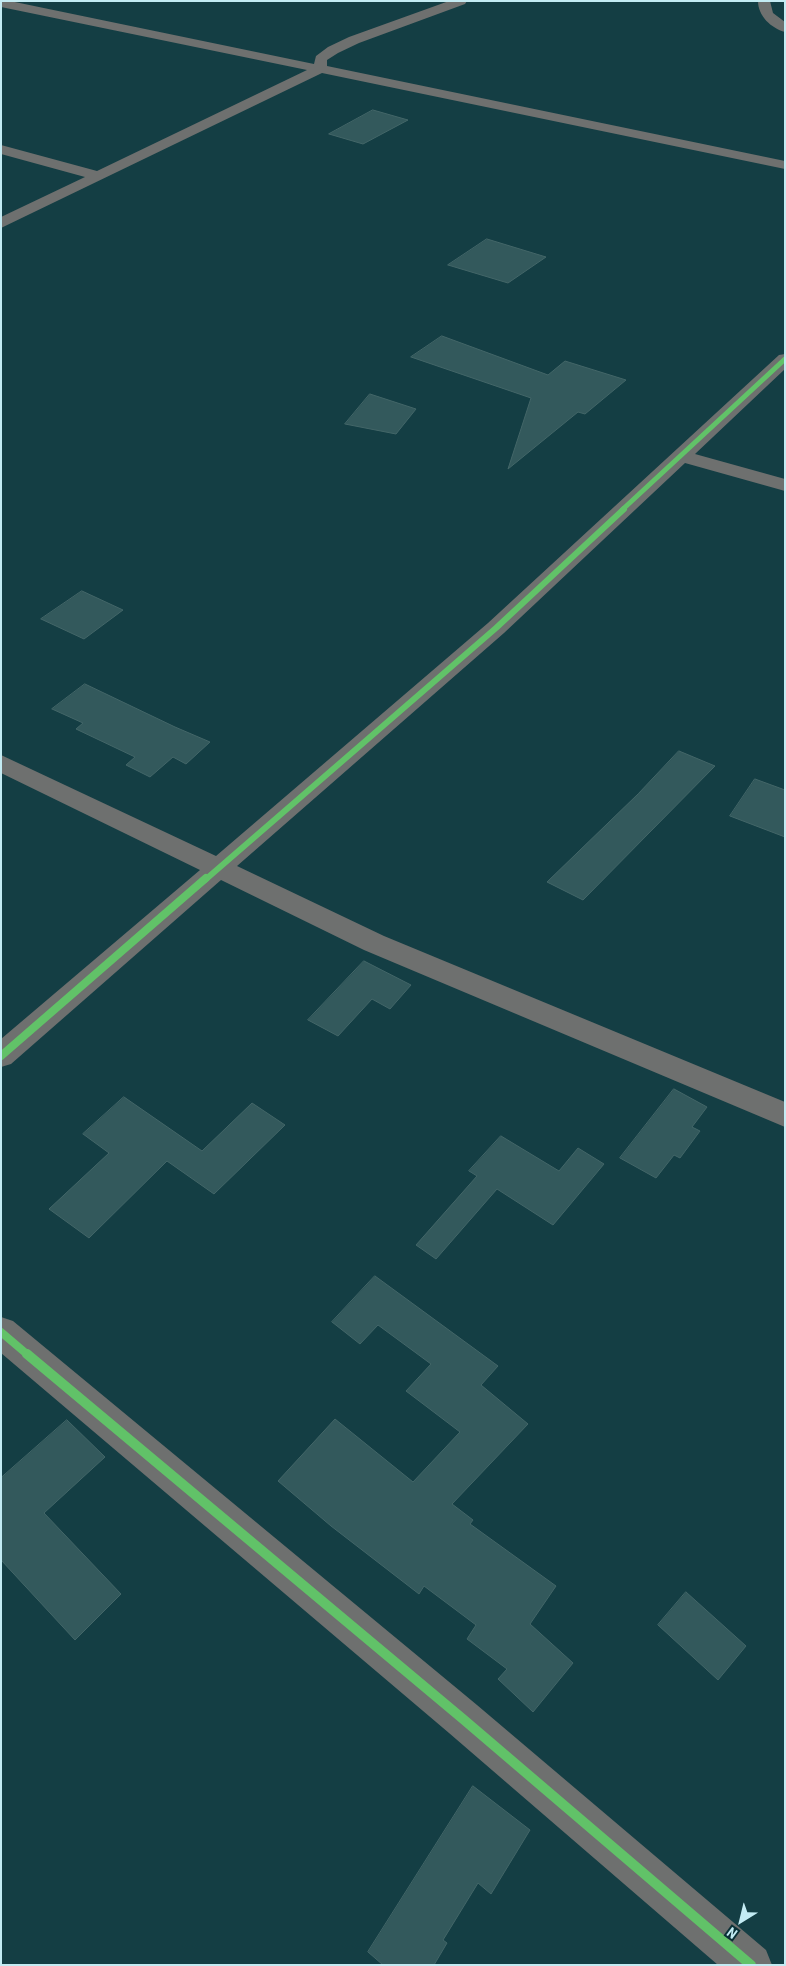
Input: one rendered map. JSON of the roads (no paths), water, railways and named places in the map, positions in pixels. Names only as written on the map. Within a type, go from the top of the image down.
[{"type":"street","points":[[320,69],[321,59],[354,40],[461,1]]},
{"type":"street","points":[[764,1],[769,18],[785,28]]},
{"type":"street","points":[[1,3],[785,166]]},
{"type":"street","points":[[1,223],[320,69]]},
{"type":"street","points":[[1,148],[98,176]]},
{"type":"street","points":[[1,1056],[496,628],[785,359]]},
{"type":"street","points":[[682,456],[785,484]]},
{"type":"street","points":[[1,763],[374,943],[785,1115]]},
{"type":"street","points":[[1,1332],[470,1725],[751,1965]]}]
